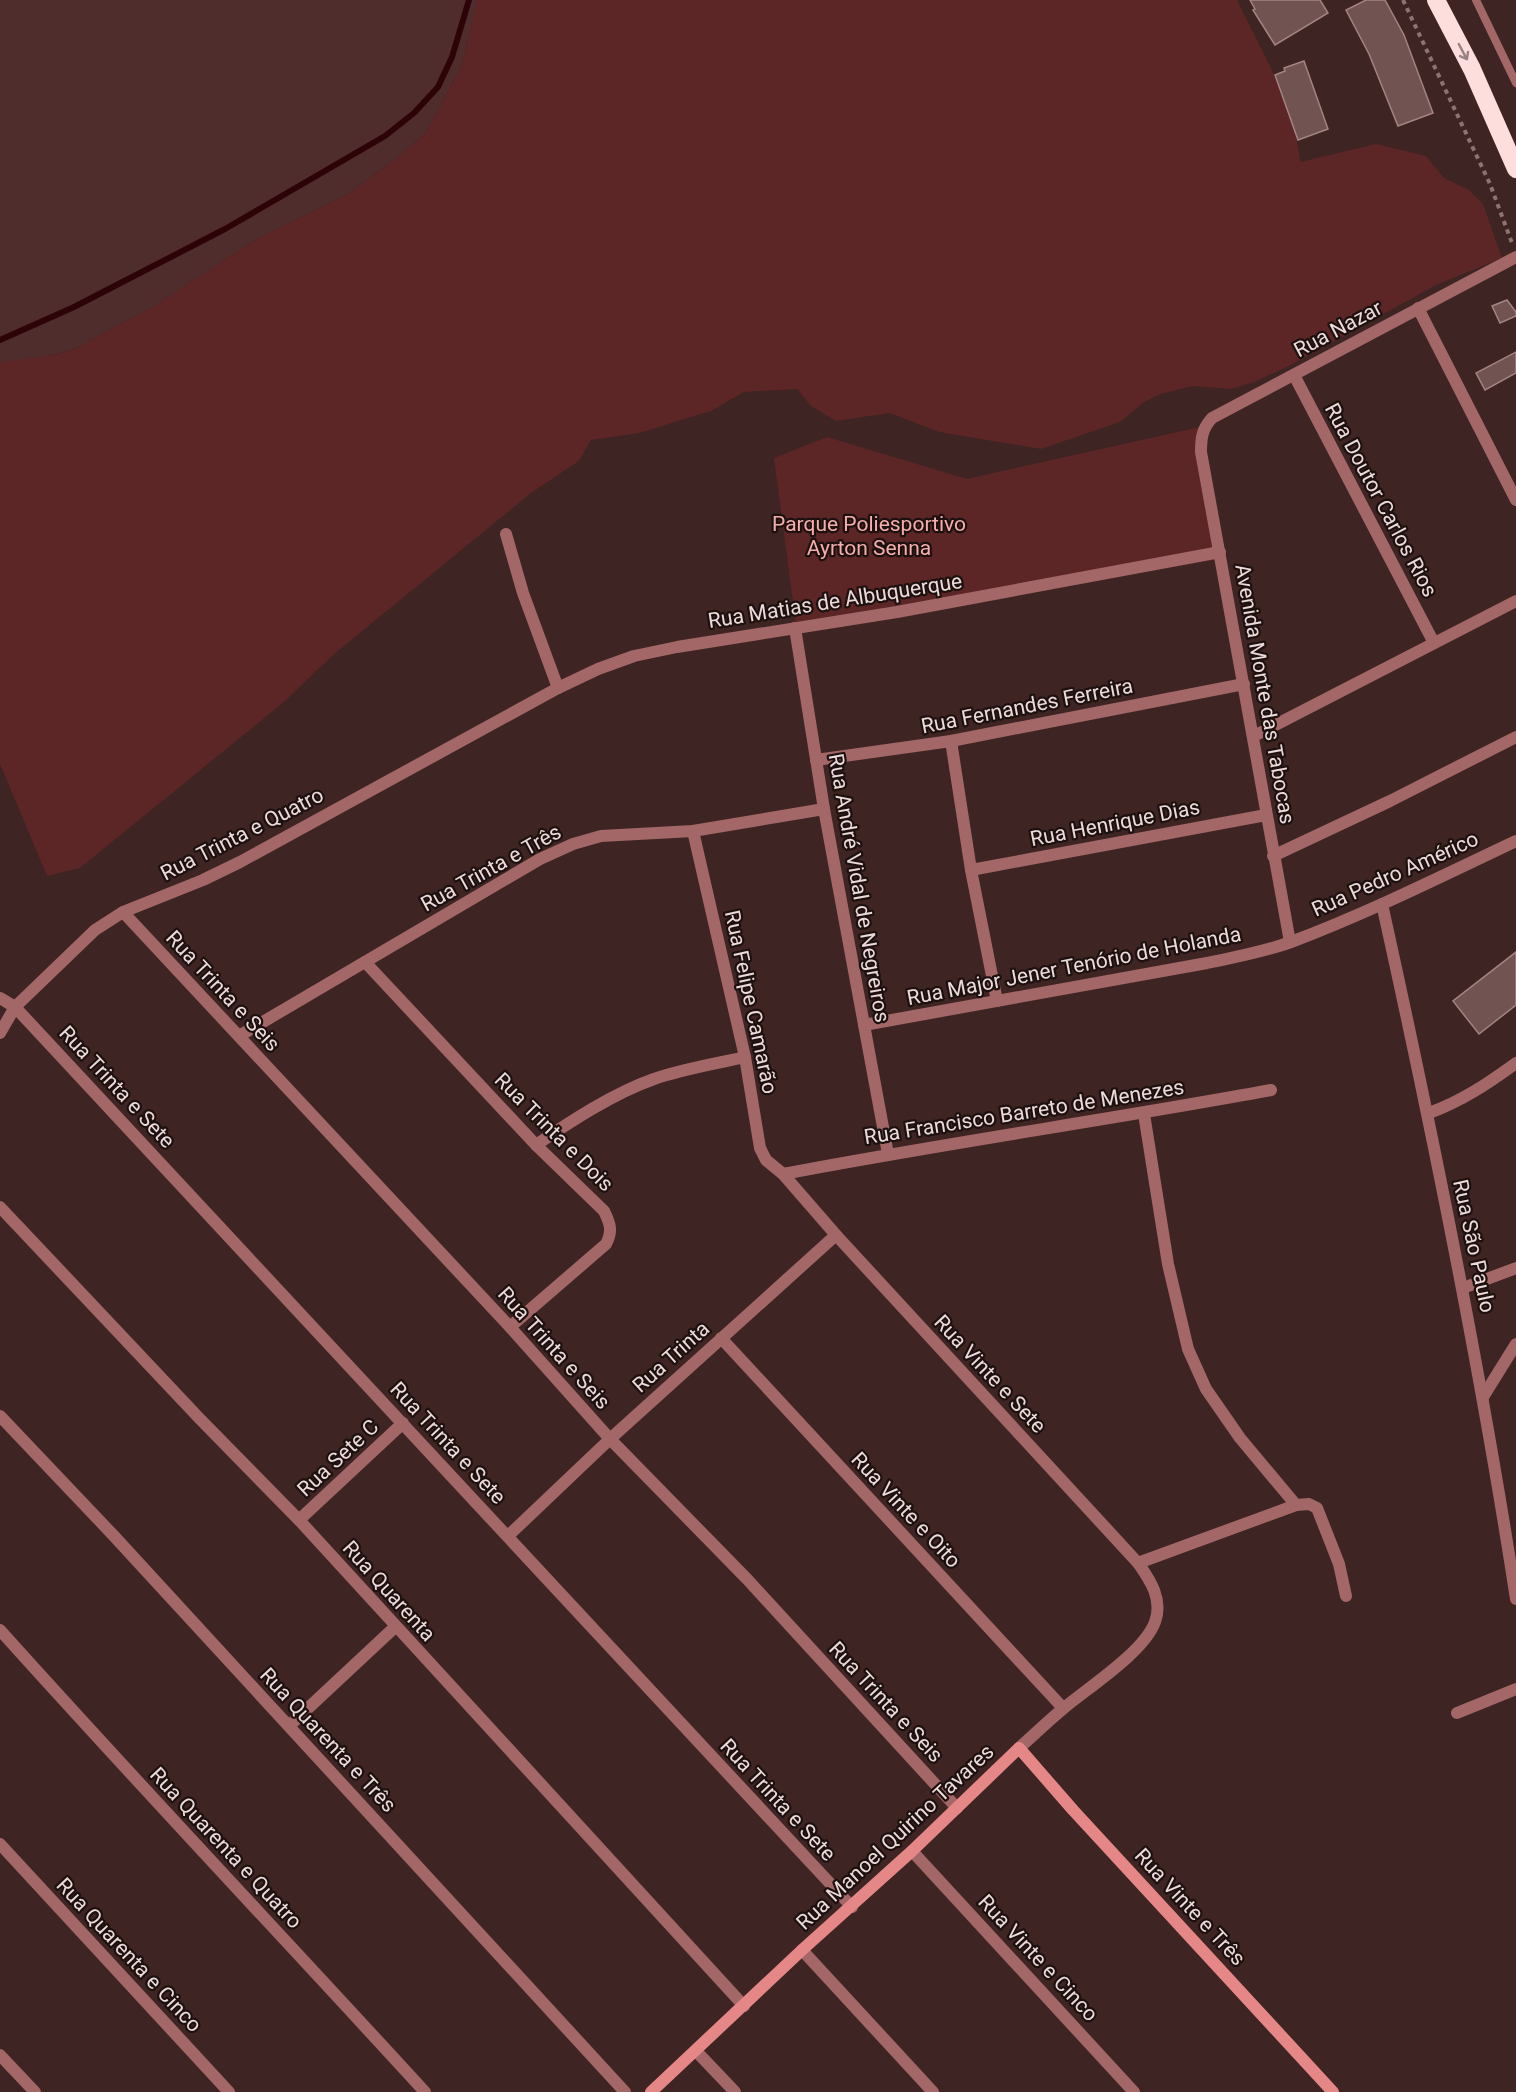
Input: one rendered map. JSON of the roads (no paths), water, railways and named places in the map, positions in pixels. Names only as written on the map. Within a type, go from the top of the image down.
[{"type":"highway","points":[[1436,0],[1472,69],[1516,169]]},
{"type":"main road","name":"Rua Manoel Quirino Tavares","points":[[651,2092],[802,1950],[912,1851],[1019,1748]]},
{"type":"main road","name":"Rua Vinte e Três","points":[[1019,1748],[1073,1810],[1333,2092]]},
{"type":"street","name":"Rua Nazar","points":[[1201,452],[1201,438],[1205,425],[1212,418],[1418,308],[1514,251]]},
{"type":"street","points":[[1418,308],[1516,500]]},
{"type":"street","name":"Rua Doutor Carlos Rios","points":[[1294,375],[1434,643]]},
{"type":"street","name":"Avenida Monte das Tabocas","points":[[1201,452],[1290,942]]},
{"type":"street","points":[[506,534],[526,602],[558,688]]},
{"type":"street","name":"Rua Matias de Albuquerque","points":[[471,734],[558,688],[598,669],[634,656],[677,646],[909,610],[1220,552]]},
{"type":"street","points":[[1254,735],[1516,601]]},
{"type":"street","name":"Rua André Vidal de Negreiros","points":[[795,628],[824,809],[888,1154]]},
{"type":"street","name":"Rua Fernandes Ferreira","points":[[816,760],[951,741],[1244,684]]},
{"type":"street","name":"Rua Trinta e Quatro","points":[[0,1034],[15,1006],[94,930],[123,912],[203,880],[240,862],[471,734]]},
{"type":"street","points":[[1273,856],[1390,801],[1516,736]]},
{"type":"street","points":[[951,741],[971,870],[997,1000]]},
{"type":"street","name":"Rua Trinta e Três","points":[[239,1036],[540,859],[573,844],[601,836],[693,831],[824,809]]},
{"type":"street","name":"Rua Henrique Dias","points":[[971,870],[1266,815]]},
{"type":"street","name":"Rua Felipe Camarão","points":[[693,831],[745,1057],[760,1148],[766,1160],[783,1174]]},
{"type":"street","name":"Rua Pedro Américo","points":[[1290,942],[1382,904],[1516,841]]},
{"type":"street","name":"Rua São Paulo","points":[[1382,904],[1429,1113],[1443,1195],[1463,1288],[1484,1397],[1516,1599]]},
{"type":"street","name":"Rua Trinta e Seis","points":[[123,912],[510,1327],[610,1439],[747,1579],[957,1808]]},
{"type":"street","name":"Rua Major Jener Tenório de Holanda","points":[[864,1025],[1207,963],[1290,942]]},
{"type":"street","name":"Rua Trinta e Dois","points":[[365,962],[536,1145],[604,1211],[610,1223],[611,1234],[606,1244],[510,1327]]},
{"type":"street","name":"Rua Trinta e Sete","points":[[0,998],[15,1006],[852,1907]]},
{"type":"street","points":[[536,1145],[587,1112],[654,1079],[745,1057]]},
{"type":"street","points":[[1429,1113],[1455,1103],[1516,1063]]},
{"type":"street","name":"Rua Francisco Barreto de Menezes","points":[[783,1174],[888,1154],[1144,1114],[1271,1090]]},
{"type":"street","points":[[1144,1114],[1168,1264],[1188,1349],[1206,1389],[1233,1429],[1296,1505]]},
{"type":"street","name":"Rua Vinte e Sete","points":[[783,1174],[836,1235],[1138,1563],[1155,1590],[1158,1607]]},
{"type":"street","name":"Rua Quarenta","points":[[0,1207],[200,1419],[299,1520],[744,2006]]},
{"type":"street","name":"Rua Trinta","points":[[508,1536],[610,1439],[836,1235]]},
{"type":"street","points":[[1463,1288],[1516,1268]]},
{"type":"street","name":"Rua Vinte e Oito","points":[[721,1338],[1063,1708]]},
{"type":"street","points":[[1484,1397],[1516,1344]]},
{"type":"street","name":"Rua Quarenta e Três","points":[[0,1416],[114,1536],[625,2092]]},
{"type":"street","name":"Rua Sete C","points":[[299,1520],[403,1423]]},
{"type":"street","points":[[1138,1563],[1296,1505],[1309,1504],[1317,1508],[1339,1564],[1346,1596]]},
{"type":"street","name":"Rua Manoel Quirino Tavares","points":[[1019,1748],[1063,1708],[1114,1668],[1142,1641],[1154,1623],[1158,1607]]},
{"type":"street","points":[[289,1726],[395,1627]]},
{"type":"street","name":"Rua Quarenta e Quatro","points":[[0,1630],[135,1781],[233,1882],[425,2092]]},
{"type":"street","points":[[1457,1713],[1516,1689]]},
{"type":"street","name":"Rua Quarenta e Cinco","points":[[0,1844],[229,2092]]},
{"type":"street","name":"Rua Vinte e Cinco","points":[[912,1851],[1134,2092]]},
{"type":"street","points":[[802,1950],[933,2092]]},
{"type":"street","points":[[696,2051],[735,2092]]},
{"type":"street","points":[[0,2055],[35,2092]]},
{"type":"lane","points":[[1476,0],[1516,83]]},
{"type":"waterway","points":[[0,340],[74,307],[225,229],[385,136],[414,113],[438,87],[452,57],[469,0]]},
{"type":"park label","name":"Parque Poliesportivo Ayrton Senna","points":[[869,536]]}]
